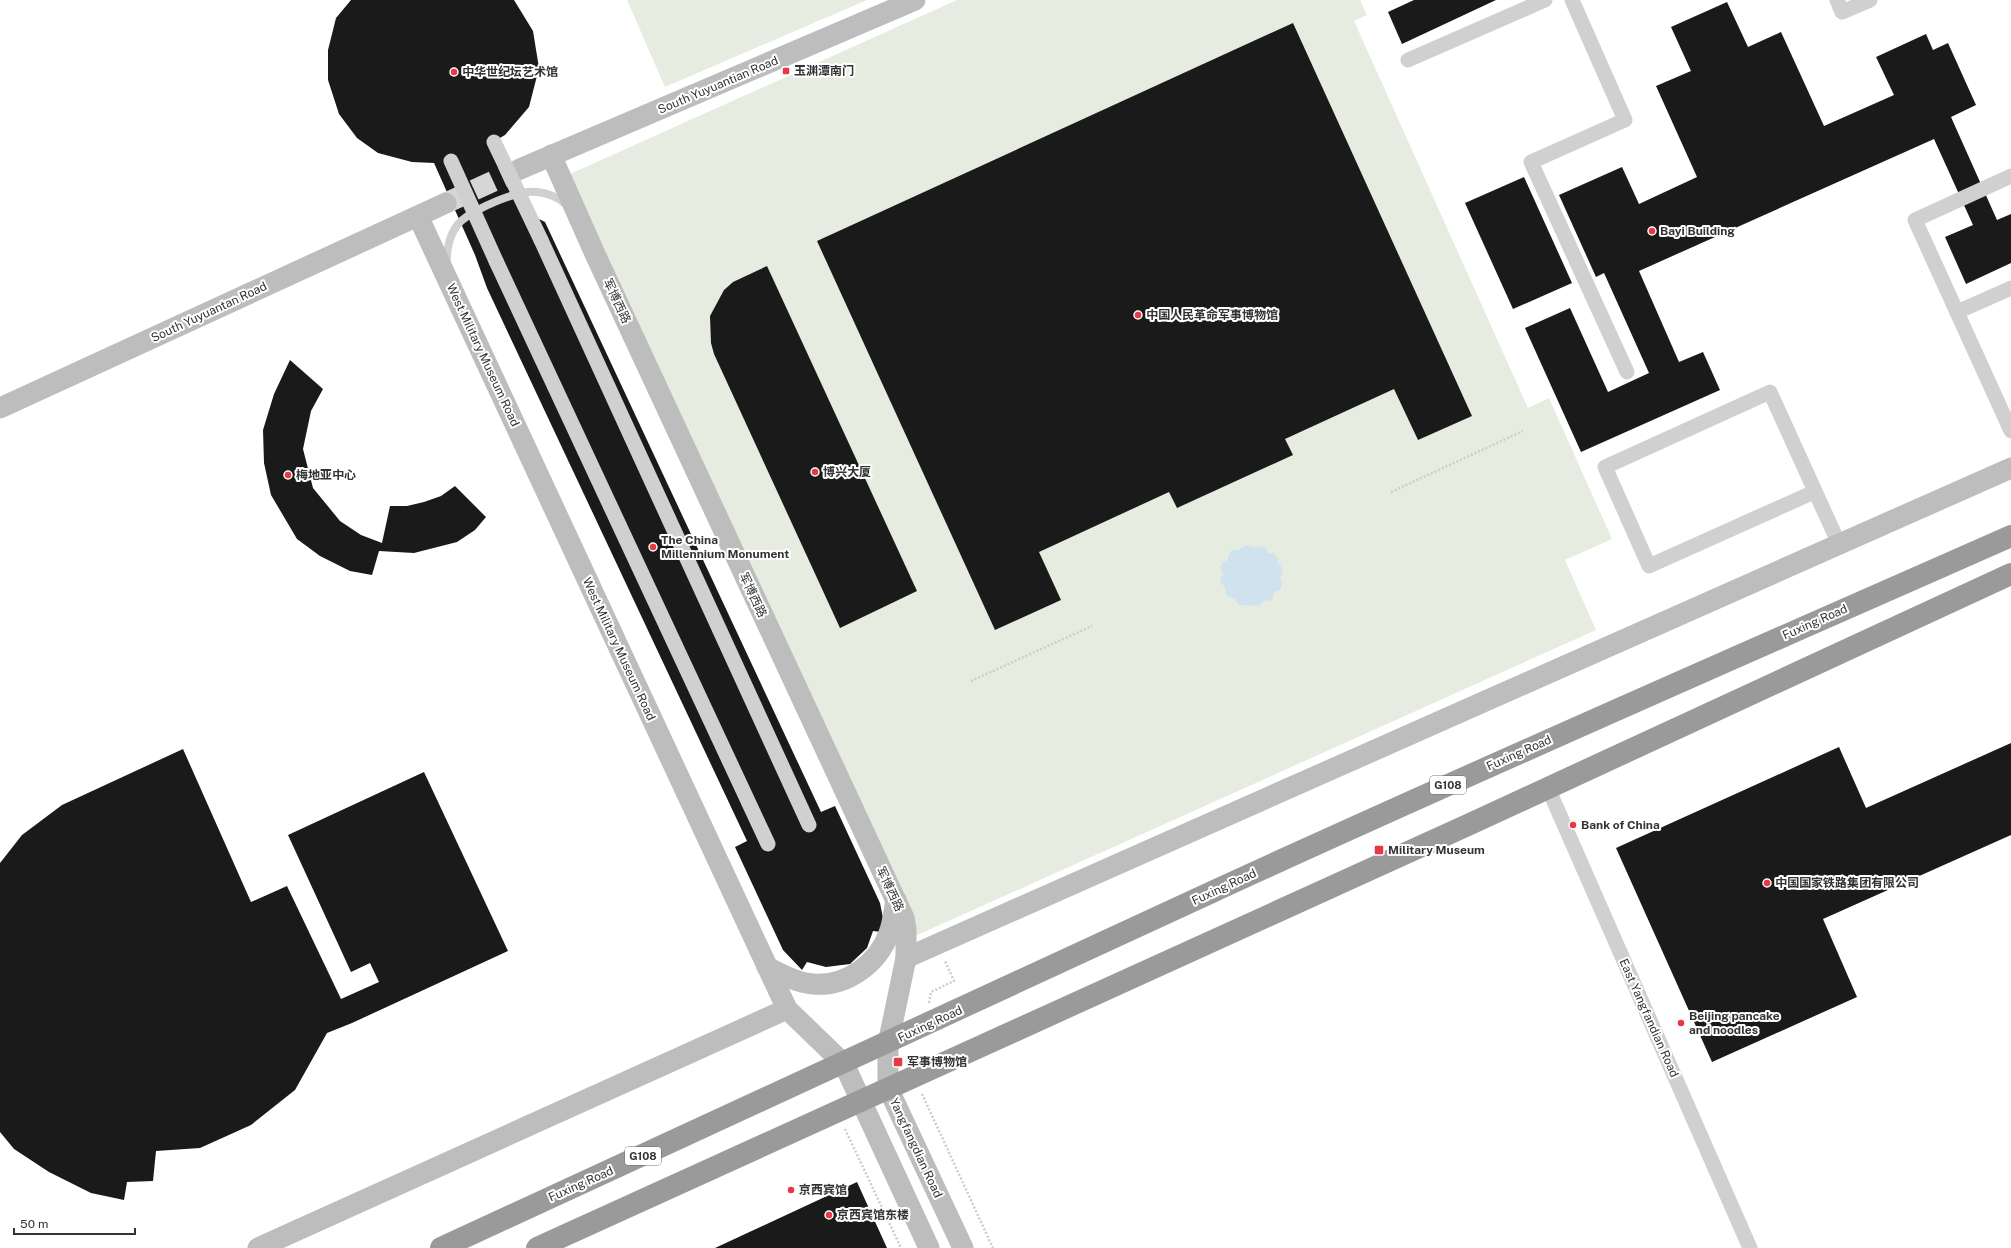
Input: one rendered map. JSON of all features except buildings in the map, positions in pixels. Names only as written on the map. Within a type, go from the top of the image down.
[{"type":"highway","name":"Fuxing Road","points":[[441,1248],[888,1044],[1452,783],[2011,536]]},
{"type":"highway","points":[[537,1248],[1548,788],[2011,574]]},
{"type":"street","name":"South Yuyuantian Road","points":[[520,169],[915,0]]},
{"type":"street","points":[[1408,60],[1545,0]]},
{"type":"street","points":[[1572,0],[1625,120],[1531,162],[1627,372]]},
{"type":"street","points":[[1837,0],[1842,12],[1870,0]]},
{"type":"street","points":[[494,142],[541,240],[809,825]]},
{"type":"street","name":"军博西路","points":[[551,155],[575,212],[904,918],[906,929],[906,958],[888,1044]]},
{"type":"street","points":[[451,161],[496,261],[768,844]]},
{"type":"street","points":[[2011,176],[1915,220],[1957,312],[2005,401],[2011,431]]},
{"type":"street","points":[[418,216],[446,203]]},
{"type":"street","name":"West Military Museum Road","points":[[418,216],[787,1009],[844,1064]]},
{"type":"street","name":"South Yuyuantan Road","points":[[0,408],[418,216]]},
{"type":"street","points":[[1957,312],[2011,288]]},
{"type":"street","points":[[1814,492],[1649,566],[1605,467],[1770,392],[1814,492],[1839,544]]},
{"type":"street","points":[[906,958],[2011,468]]},
{"type":"street","name":"East Yangfandian Road","points":[[1548,788],[1750,1248]]},
{"type":"street","points":[[767,967],[789,978],[813,984],[833,983],[858,973],[876,958],[888,935],[896,900]]},
{"type":"street","points":[[258,1248],[787,1009]]},
{"type":"street","name":"Yangfangdian Road","points":[[888,1044],[888,1088],[963,1248]]},
{"type":"street","points":[[844,1064],[930,1248]]},
{"type":"lane","points":[[448,280],[446,258],[450,238],[460,222],[485,207],[519,193],[536,192],[559,198],[575,212]]},
{"type":"path","points":[[1390,492],[1523,431]]},
{"type":"path","points":[[971,681],[1092,626]]},
{"type":"shaded area","points":[[627,0],[867,0],[665,87]]},
{"type":"shaded area","name":"中国人民革命军事博物馆","points":[[957,0],[1360,0],[1367,15],[1354,21],[1528,408],[1549,398],[1612,539],[1565,560],[1596,630],[913,937],[570,174]]},
{"type":"water","points":[[1246,545],[1252,547],[1264,547],[1268,553],[1274,553],[1278,559],[1277,563],[1280,564],[1283,572],[1280,578],[1282,584],[1280,590],[1274,592],[1272,600],[1263,601],[1259,606],[1239,605],[1235,599],[1226,595],[1225,587],[1220,582],[1220,578],[1223,574],[1220,568],[1223,562],[1228,560],[1228,556],[1232,550],[1238,550]]},
{"type":"tunnel","points":[[446,203],[520,169]]},
{"type":"place","name":"玉渊潭南门","points":[[786,71]]},
{"type":"place","name":"中华世纪坛艺术馆","points":[[454,72]]},
{"type":"place","name":"Bayi Building","points":[[1652,231]]},
{"type":"place","name":"中国人民革命军事博物馆","points":[[1138,315]]},
{"type":"place","name":"博兴大厦","points":[[815,472]]},
{"type":"place","name":"梅地亚中心","points":[[288,475]]},
{"type":"place","name":"The China Millennium Monument","points":[[653,547]]},
{"type":"place","name":"Bank of China","points":[[1573,825]]},
{"type":"place","name":"Military Museum","points":[[1379,850]]},
{"type":"place","name":"中国国家铁路集团有限公司","points":[[1767,883]]},
{"type":"place","name":"Beijing pancake and noodles","points":[[1681,1023]]},
{"type":"place","name":"军事博物馆","points":[[898,1062]]},
{"type":"place","name":"京西宾馆","points":[[791,1190]]},
{"type":"place","name":"京西宾馆东楼","points":[[829,1215]]}]
